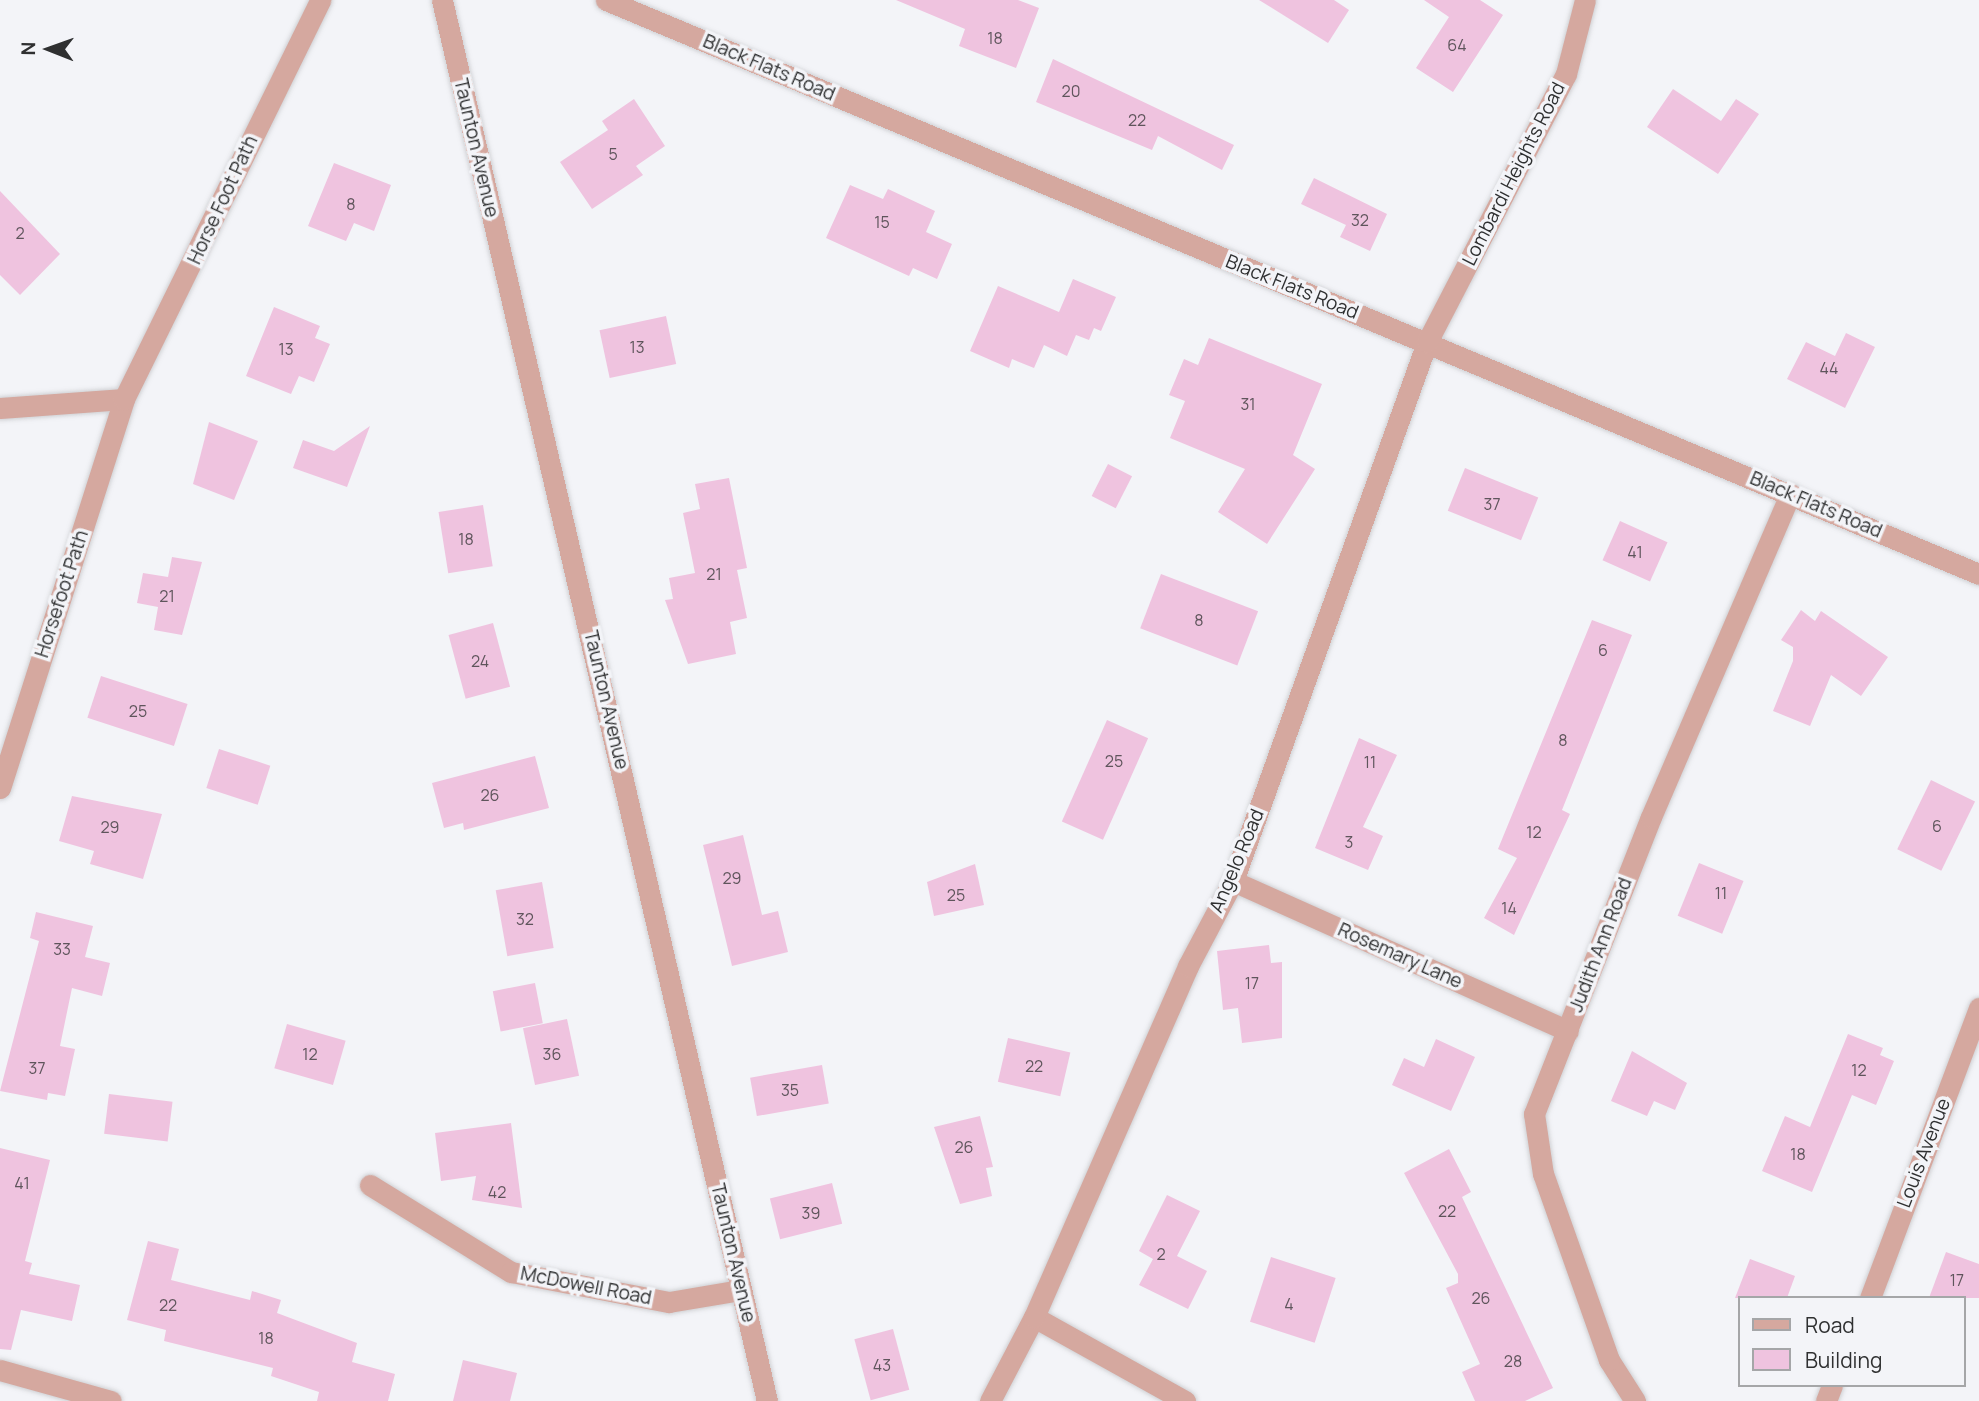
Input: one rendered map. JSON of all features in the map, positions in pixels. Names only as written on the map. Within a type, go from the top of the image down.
[{"type":"street","name":"Horse Foot Path","points":[[124,399],[320,0]]},
{"type":"street","name":"Taunton Avenue","points":[[442,0],[767,1401]]},
{"type":"street","name":"Black Flats Road","points":[[606,0],[1979,574]]},
{"type":"street","name":"Lombardi Heights Road","points":[[1427,342],[1566,74],[1585,0]]},
{"type":"street","name":"Angelo Road","points":[[990,1401],[1034,1317],[1188,965],[1233,881],[1427,342]]},
{"type":"street","points":[[0,408],[124,399]]},
{"type":"street","name":"Horsefoot Path","points":[[0,789],[124,399]]},
{"type":"street","name":"Judith Ann Road","points":[[1635,1401],[1609,1360],[1536,1143],[1534,1114],[1651,817],[1790,494]]},
{"type":"street","name":"Rosemary Lane","points":[[1233,881],[1568,1031]]},
{"type":"street","name":"Louis Avenue","points":[[1871,1296],[1979,1008]]},
{"type":"street","name":"McDowell Road","points":[[370,1185],[511,1272],[669,1302],[741,1290]]},
{"type":"street","points":[[1034,1317],[1185,1401]]},
{"type":"street","points":[[0,1370],[111,1401]]},
{"type":"building","points":[[896,0],[1018,0],[1039,8],[1016,68],[959,46],[965,29]]},
{"type":"building","points":[[1259,0],[1334,0],[1349,10],[1328,43]]},
{"type":"building","points":[[1424,0],[1480,0],[1503,15],[1453,92],[1416,68],[1449,17]]},
{"type":"building","points":[[1053,59],[1234,145],[1222,170],[1158,136],[1152,150],[1036,102]]},
{"type":"building","points":[[1673,89],[1721,121],[1736,99],[1759,114],[1718,174],[1647,127]]},
{"type":"building","points":[[634,99],[665,146],[636,166],[643,175],[592,209],[560,162],[608,130],[602,121]]},
{"type":"building","points":[[334,163],[391,185],[374,231],[354,223],[346,241],[308,226]]},
{"type":"building","points":[[1314,178],[1387,214],[1370,251],[1340,237],[1346,225],[1301,204]]},
{"type":"building","points":[[850,185],[883,199],[888,189],[935,211],[926,232],[952,244],[937,279],[913,268],[909,276],[826,238]]},
{"type":"building","points":[[0,191],[60,254],[20,295],[0,275]]},
{"type":"building","points":[[1073,279],[1116,297],[1101,331],[1094,328],[1089,340],[1076,335],[1067,356],[1044,345],[1034,368],[1012,359],[1009,368],[970,351],[998,286],[1059,312]]},
{"type":"building","points":[[274,307],[320,326],[315,338],[330,344],[314,382],[299,376],[291,394],[246,376]]},
{"type":"building","points":[[666,316],[676,364],[610,378],[599,330]]},
{"type":"building","points":[[1846,333],[1875,347],[1845,408],[1787,379],[1806,342],[1835,356]]},
{"type":"building","points":[[1209,338],[1322,384],[1293,455],[1315,469],[1267,544],[1218,512],[1245,469],[1170,438],[1185,401],[1169,395],[1184,359],[1198,365]]},
{"type":"building","points":[[209,422],[258,441],[234,500],[193,484]]},
{"type":"building","points":[[370,426],[347,487],[293,468],[303,440],[334,451]]},
{"type":"building","points":[[1108,464],[1132,476],[1116,508],[1092,496]]},
{"type":"building","points":[[1465,468],[1538,498],[1521,540],[1448,511]]},
{"type":"building","points":[[729,478],[747,568],[737,570],[747,618],[730,622],[736,654],[688,664],[665,600],[673,599],[669,578],[695,573],[683,513],[700,509],[695,484]]},
{"type":"building","points":[[483,505],[493,566],[448,573],[439,512]]},
{"type":"building","points":[[1620,521],[1668,542],[1650,581],[1603,560]]},
{"type":"building","points":[[172,557],[202,562],[182,635],[154,630],[158,607],[137,603],[143,573],[168,577]]},
{"type":"building","points":[[1161,574],[1258,611],[1237,665],[1140,628]]},
{"type":"building","points":[[1801,610],[1815,621],[1821,611],[1888,657],[1861,696],[1831,675],[1810,726],[1773,711],[1793,661],[1793,647],[1781,640]]},
{"type":"building","points":[[1592,620],[1632,635],[1562,810],[1570,814],[1514,935],[1484,918],[1517,858],[1498,849]]},
{"type":"building","points":[[493,623],[510,687],[466,699],[449,635]]},
{"type":"building","points":[[101,676],[188,704],[174,746],[87,718]]},
{"type":"building","points":[[1107,720],[1148,738],[1103,840],[1062,821]]},
{"type":"building","points":[[1359,738],[1397,755],[1363,827],[1383,836],[1368,870],[1315,848]]},
{"type":"building","points":[[219,749],[270,766],[258,805],[206,788]]},
{"type":"building","points":[[535,756],[549,808],[464,830],[463,823],[444,828],[432,783]]},
{"type":"building","points":[[1931,780],[1975,801],[1941,871],[1897,849]]},
{"type":"building","points":[[72,796],[162,814],[143,879],[90,864],[94,851],[59,841]]},
{"type":"building","points":[[743,835],[762,915],[778,911],[788,952],[732,966],[703,845]]},
{"type":"building","points":[[1699,863],[1744,881],[1722,934],[1678,916]]},
{"type":"building","points":[[975,864],[984,905],[934,916],[927,882]]},
{"type":"building","points":[[542,882],[554,948],[507,956],[496,890]]},
{"type":"building","points":[[36,912],[93,926],[85,957],[110,963],[102,996],[72,988],[60,1046],[75,1049],[65,1096],[48,1093],[47,1100],[0,1091],[39,941],[30,938]]},
{"type":"building","points":[[1269,945],[1271,963],[1282,962],[1282,1038],[1242,1043],[1238,1008],[1223,1010],[1217,951]]},
{"type":"building","points":[[535,983],[543,1023],[501,1031],[493,991]]},
{"type":"building","points":[[567,1019],[579,1076],[535,1085],[523,1028]]},
{"type":"building","points":[[287,1024],[346,1041],[333,1085],[274,1068]]},
{"type":"building","points":[[1848,1034],[1883,1048],[1880,1055],[1894,1061],[1876,1105],[1852,1095],[1812,1192],[1762,1171],[1785,1116],[1810,1127]]},
{"type":"building","points":[[1008,1038],[1070,1052],[1060,1096],[998,1082]]},
{"type":"building","points":[[1436,1039],[1475,1057],[1451,1111],[1392,1085],[1404,1058],[1424,1067]]},
{"type":"building","points":[[1632,1051],[1687,1083],[1675,1110],[1654,1101],[1647,1116],[1611,1101]]},
{"type":"building","points":[[822,1065],[829,1103],[757,1116],[750,1078]]},
{"type":"building","points":[[109,1094],[173,1102],[168,1142],[104,1134]]},
{"type":"building","points":[[980,1116],[993,1167],[986,1168],[992,1196],[960,1204],[934,1127]]},
{"type":"building","points":[[511,1123],[522,1208],[472,1200],[476,1176],[441,1181],[435,1133]]},
{"type":"building","points":[[0,1148],[50,1160],[25,1261],[32,1263],[29,1274],[80,1285],[72,1321],[21,1310],[11,1350],[0,1349]]},
{"type":"building","points":[[1449,1149],[1471,1192],[1462,1197],[1553,1388],[1525,1401],[1475,1401],[1462,1372],[1480,1364],[1446,1288],[1458,1283],[1458,1274],[1404,1173]]},
{"type":"building","points":[[832,1183],[842,1224],[780,1239],[770,1198]]},
{"type":"building","points":[[1167,1195],[1200,1211],[1177,1256],[1207,1271],[1188,1309],[1139,1285],[1153,1259],[1139,1251]]},
{"type":"building","points":[[148,1241],[179,1249],[171,1280],[250,1300],[252,1291],[281,1300],[277,1313],[357,1343],[352,1362],[395,1374],[388,1401],[317,1401],[319,1392],[271,1376],[273,1368],[164,1341],[166,1330],[127,1320]]},
{"type":"building","points":[[1946,1252],[1979,1264],[1979,1298],[1930,1296]]},
{"type":"building","points":[[1271,1257],[1336,1278],[1315,1343],[1250,1322]]},
{"type":"building","points":[[1750,1259],[1795,1276],[1788,1296],[1735,1298]]},
{"type":"building","points":[[893,1329],[909,1390],[871,1400],[854,1339]]},
{"type":"building","points":[[463,1360],[517,1373],[510,1401],[453,1401]]}]
